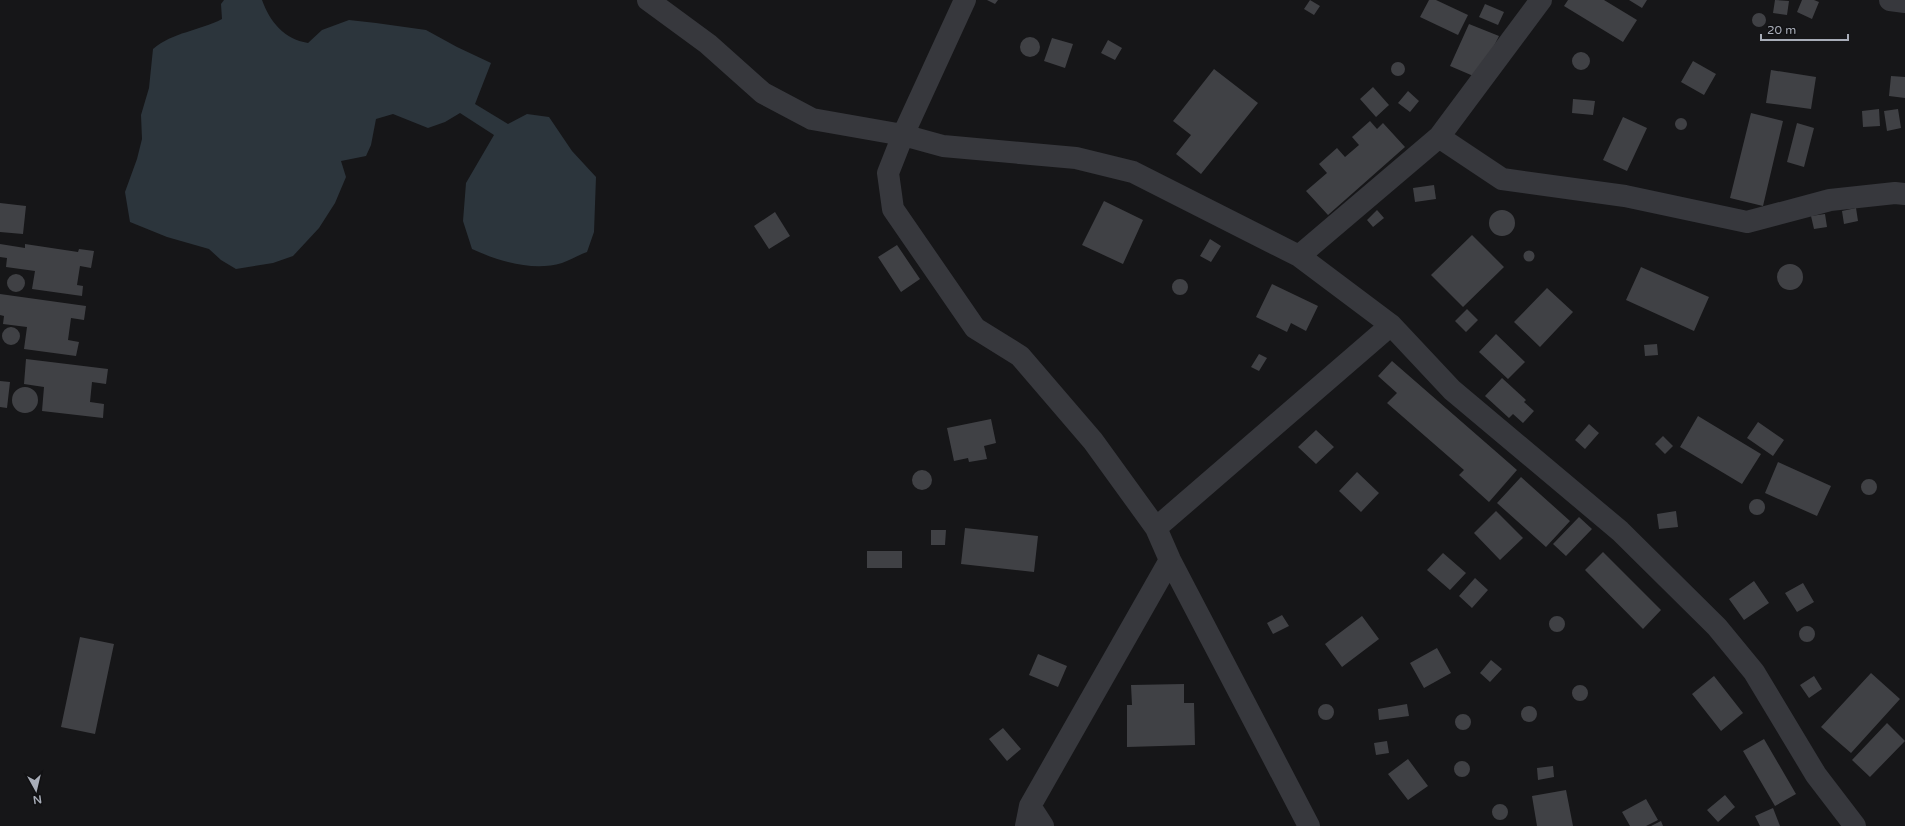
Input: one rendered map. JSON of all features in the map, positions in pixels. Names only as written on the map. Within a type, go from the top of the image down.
[{"type":"street","points":[[648,0],[708,44],[763,93],[812,119],[903,135],[943,146],[1076,158],[1133,172],[1299,256],[1391,325],[1452,390],[1620,531],[1716,627],[1754,672],[1816,775],[1855,826]]},
{"type":"street","points":[[965,0],[903,135],[888,173],[893,209],[975,328],[1020,356],[1093,441],[1156,528],[1170,560],[1309,826]]},
{"type":"street","points":[[1299,256],[1439,137],[1541,0]]},
{"type":"street","points":[[1890,0],[1905,2]]},
{"type":"street","points":[[1439,137],[1502,179],[1625,196],[1748,222],[1830,200],[1895,192],[1905,194]]},
{"type":"street","points":[[1156,528],[1391,325]]},
{"type":"street","points":[[1044,826],[1028,816],[1170,560]]},
{"type":"shaded area","points":[[224,0],[262,0],[269,15],[279,28],[292,38],[299,41],[308,43],[322,30],[349,20],[376,23],[426,30],[491,63],[475,104],[508,124],[527,114],[549,117],[572,151],[596,177],[594,232],[587,252],[562,263],[528,266],[493,258],[472,249],[463,221],[466,183],[494,135],[460,113],[445,122],[428,128],[393,114],[376,119],[371,145],[366,156],[341,161],[346,177],[335,203],[319,228],[293,256],[273,263],[236,269],[221,260],[209,249],[167,237],[130,222],[125,192],[137,159],[142,139],[141,115],[149,88],[153,49],[161,43],[178,35],[222,19],[221,4]]},
{"type":"building","points":[[987,0],[998,0],[995,4]]},
{"type":"building","points":[[1310,0],[1320,6],[1314,15],[1304,9]]},
{"type":"building","points":[[1429,0],[1436,0],[1468,15],[1458,35],[1420,17]]},
{"type":"building","points":[[1568,0],[1604,0],[1637,20],[1623,42],[1564,6]]},
{"type":"building","points":[[1629,0],[1647,0],[1642,8]]},
{"type":"building","points":[[1775,0],[1789,1],[1787,15],[1773,13]]},
{"type":"building","points":[[1802,0],[1814,0],[1819,2],[1812,19],[1797,12]]},
{"type":"building","points":[[1485,4],[1504,12],[1498,25],[1479,17]]},
{"type":"building","points":[[1756,13],[1762,13],[1766,17],[1766,23],[1762,27],[1756,27],[1752,23],[1752,17]]},
{"type":"building","points":[[1469,24],[1499,36],[1478,78],[1450,66]]},
{"type":"building","points":[[1030,37],[1037,40],[1040,47],[1037,54],[1030,57],[1023,54],[1020,47],[1023,40]]},
{"type":"building","points":[[1052,38],[1073,44],[1065,68],[1044,61]]},
{"type":"building","points":[[1108,40],[1122,48],[1115,60],[1101,53]]},
{"type":"building","points":[[1581,52],[1587,55],[1590,61],[1587,67],[1581,70],[1575,67],[1572,61],[1575,55]]},
{"type":"building","points":[[1693,61],[1716,74],[1704,95],[1681,82]]},
{"type":"building","points":[[1395,62],[1401,62],[1405,66],[1405,72],[1401,76],[1395,76],[1391,72],[1391,66]]},
{"type":"building","points":[[1214,69],[1258,103],[1201,174],[1176,154],[1191,135],[1173,121]]},
{"type":"building","points":[[1771,70],[1816,77],[1811,109],[1766,103]]},
{"type":"building","points":[[1891,76],[1905,77],[1905,98],[1889,96]]},
{"type":"building","points":[[1373,87],[1389,105],[1376,117],[1360,99]]},
{"type":"building","points":[[1408,91],[1419,101],[1410,112],[1398,103]]},
{"type":"building","points":[[1573,99],[1595,101],[1593,115],[1572,113]]},
{"type":"building","points":[[1879,109],[1880,126],[1863,127],[1862,111]]},
{"type":"building","points":[[1898,109],[1901,128],[1887,131],[1884,111]]},
{"type":"building","points":[[1751,113],[1783,121],[1763,206],[1730,198]]},
{"type":"building","points":[[1623,117],[1647,128],[1627,171],[1603,160]]},
{"type":"building","points":[[1683,118],[1686,119],[1686,129],[1679,130],[1676,129],[1675,122],[1676,119]]},
{"type":"building","points":[[1370,121],[1377,129],[1383,123],[1405,147],[1328,215],[1306,191],[1327,173],[1319,164],[1337,148],[1345,157],[1359,145],[1352,137]]},
{"type":"building","points":[[1797,123],[1814,128],[1804,167],[1787,162]]},
{"type":"building","points":[[1434,185],[1436,199],[1415,202],[1413,188]]},
{"type":"building","points":[[1104,201],[1143,220],[1123,264],[1082,245]]},
{"type":"building","points":[[0,203],[26,206],[23,234],[0,232]]},
{"type":"building","points":[[1856,208],[1858,221],[1844,224],[1842,211]]},
{"type":"building","points":[[1377,210],[1384,218],[1373,227],[1367,220]]},
{"type":"building","points":[[1502,210],[1511,214],[1515,223],[1511,232],[1502,236],[1493,232],[1489,223],[1493,214]]},
{"type":"building","points":[[775,212],[790,236],[769,249],[754,226]]},
{"type":"building","points":[[1825,214],[1827,227],[1814,229],[1811,216]]},
{"type":"building","points":[[1472,235],[1504,267],[1463,307],[1431,275]]},
{"type":"building","points":[[1210,239],[1221,246],[1211,262],[1200,256]]},
{"type":"building","points":[[0,244],[25,248],[25,244],[78,252],[79,249],[94,251],[91,268],[80,266],[77,285],[83,286],[82,296],[32,289],[35,271],[6,267],[7,258],[0,257]]},
{"type":"building","points":[[897,245],[920,279],[901,292],[878,257]]},
{"type":"building","points":[[1527,251],[1531,251],[1533,252],[1533,260],[1527,261],[1524,258],[1524,254]]},
{"type":"building","points":[[1790,264],[1799,268],[1803,277],[1799,286],[1790,290],[1781,286],[1777,277],[1781,268]]},
{"type":"building","points":[[1641,267],[1709,297],[1694,331],[1626,300]]},
{"type":"building","points":[[16,274],[22,277],[25,283],[22,289],[16,292],[10,289],[7,283],[10,277]]},
{"type":"building","points":[[1180,279],[1187,284],[1188,287],[1183,294],[1180,295],[1173,290],[1172,287],[1177,280]]},
{"type":"building","points":[[1272,284],[1318,306],[1306,331],[1291,323],[1287,332],[1256,317]]},
{"type":"building","points":[[1547,288],[1573,312],[1540,347],[1514,322]]},
{"type":"building","points":[[0,294],[86,306],[84,320],[71,318],[68,340],[79,342],[76,356],[24,349],[27,327],[3,324],[4,316],[0,315]]},
{"type":"building","points":[[1467,309],[1478,320],[1466,332],[1455,321]]},
{"type":"building","points":[[7,327],[15,327],[20,332],[18,343],[15,345],[7,345],[2,340],[2,332]]},
{"type":"building","points":[[1496,334],[1525,362],[1508,379],[1479,352]]},
{"type":"building","points":[[1657,344],[1658,355],[1645,356],[1644,345]]},
{"type":"building","points":[[1259,354],[1267,358],[1259,371],[1251,367]]},
{"type":"building","points":[[26,359],[108,369],[106,384],[92,382],[90,402],[104,404],[103,418],[42,411],[44,387],[24,384]]},
{"type":"building","points":[[1392,361],[1517,470],[1489,502],[1459,475],[1464,470],[1387,403],[1397,393],[1378,376]]},
{"type":"building","points":[[1502,378],[1526,400],[1524,402],[1534,411],[1523,423],[1513,414],[1509,418],[1485,396]]},
{"type":"building","points":[[0,381],[10,382],[7,408],[0,407]]},
{"type":"building","points":[[25,387],[34,391],[38,400],[34,409],[25,413],[16,409],[12,400],[16,391]]},
{"type":"building","points":[[1698,416],[1761,454],[1742,484],[1680,447]]},
{"type":"building","points":[[991,419],[996,443],[984,446],[987,459],[969,462],[968,458],[954,461],[947,428]]},
{"type":"building","points":[[1758,422],[1784,440],[1773,456],[1747,438]]},
{"type":"building","points":[[1589,424],[1599,433],[1585,449],[1575,440]]},
{"type":"building","points":[[1316,430],[1334,447],[1316,464],[1298,447]]},
{"type":"building","points":[[1663,436],[1673,446],[1665,454],[1655,444]]},
{"type":"building","points":[[1778,462],[1831,486],[1817,516],[1765,493]]},
{"type":"building","points":[[922,470],[929,473],[932,480],[929,487],[922,490],[915,487],[912,480],[915,473]]},
{"type":"building","points":[[1357,472],[1379,493],[1361,512],[1339,491]]},
{"type":"building","points":[[1521,477],[1570,521],[1546,547],[1497,503]]},
{"type":"building","points":[[1869,479],[1875,481],[1877,487],[1875,493],[1869,495],[1863,493],[1861,487],[1863,481]]},
{"type":"building","points":[[1757,499],[1763,501],[1765,507],[1763,513],[1757,515],[1751,513],[1749,507],[1751,501]]},
{"type":"building","points":[[1496,511],[1523,538],[1500,560],[1474,533]]},
{"type":"building","points":[[1676,511],[1678,527],[1659,529],[1657,514]]},
{"type":"building","points":[[1579,517],[1592,529],[1566,556],[1553,544]]},
{"type":"building","points":[[965,528],[1038,536],[1034,572],[961,564]]},
{"type":"building","points":[[931,530],[946,530],[945,545],[931,545]]},
{"type":"building","points":[[867,551],[902,551],[902,568],[867,568]]},
{"type":"building","points":[[1603,552],[1661,610],[1643,629],[1585,570]]},
{"type":"building","points":[[1443,553],[1466,573],[1450,590],[1427,570]]},
{"type":"building","points":[[1475,578],[1488,590],[1472,608],[1459,596]]},
{"type":"building","points":[[1754,581],[1769,603],[1744,620],[1729,599]]},
{"type":"building","points":[[1803,583],[1814,602],[1797,612],[1785,593]]},
{"type":"building","points":[[1282,615],[1289,626],[1273,634],[1267,623]]},
{"type":"building","points":[[1362,616],[1379,639],[1342,667],[1325,644]]},
{"type":"building","points":[[1557,616],[1563,618],[1565,624],[1563,630],[1557,632],[1551,630],[1549,624],[1551,618]]},
{"type":"building","points":[[1807,626],[1813,628],[1815,634],[1813,640],[1807,642],[1801,640],[1799,634],[1801,628]]},
{"type":"building","points":[[80,637],[114,644],[95,734],[61,727]]},
{"type":"building","points":[[1437,648],[1451,673],[1424,688],[1410,663]]},
{"type":"building","points":[[1038,654],[1067,666],[1058,687],[1029,675]]},
{"type":"building","points":[[1491,660],[1502,669],[1490,682],[1480,673]]},
{"type":"building","points":[[1871,673],[1900,699],[1851,753],[1821,727]]},
{"type":"building","points":[[1714,676],[1743,713],[1721,731],[1692,694]]},
{"type":"building","points":[[1814,676],[1822,689],[1809,698],[1800,685]]},
{"type":"building","points":[[1184,684],[1184,703],[1194,703],[1195,745],[1127,747],[1127,705],[1132,705],[1131,685]]},
{"type":"building","points":[[1580,685],[1586,687],[1588,693],[1586,699],[1580,701],[1574,699],[1572,693],[1574,687]]},
{"type":"building","points":[[1326,704],[1332,706],[1334,712],[1332,718],[1326,720],[1320,718],[1318,712],[1320,706]]},
{"type":"building","points":[[1407,704],[1409,716],[1379,720],[1378,709]]},
{"type":"building","points":[[1529,706],[1535,708],[1537,714],[1535,720],[1529,722],[1523,720],[1521,714],[1523,708]]},
{"type":"building","points":[[1463,714],[1469,716],[1471,722],[1469,728],[1463,730],[1457,728],[1455,722],[1457,716]]},
{"type":"building","points":[[1887,723],[1905,741],[1870,777],[1852,760]]},
{"type":"building","points":[[1003,728],[1021,749],[1007,761],[989,739]]},
{"type":"building","points":[[1764,739],[1796,794],[1775,806],[1743,751]]},
{"type":"building","points":[[1387,741],[1389,753],[1376,755],[1374,743]]},
{"type":"building","points":[[1408,759],[1428,786],[1408,800],[1388,774]]},
{"type":"building","points":[[1462,761],[1468,763],[1470,769],[1468,775],[1462,777],[1456,775],[1454,769],[1456,763]]},
{"type":"building","points":[[1553,766],[1554,777],[1538,780],[1537,768]]},
{"type":"building","points":[[1566,790],[1573,826],[1537,826],[1532,796]]},
{"type":"building","points":[[1725,795],[1735,807],[1718,822],[1707,810]]},
{"type":"building","points":[[1646,799],[1658,820],[1646,826],[1630,826],[1622,812]]},
{"type":"building","points":[[1500,804],[1506,806],[1508,812],[1506,818],[1500,820],[1494,818],[1492,812],[1494,806]]},
{"type":"building","points":[[1773,808],[1780,826],[1760,826],[1755,816]]},
{"type":"building","points":[[1661,821],[1663,826],[1651,826]]}]
